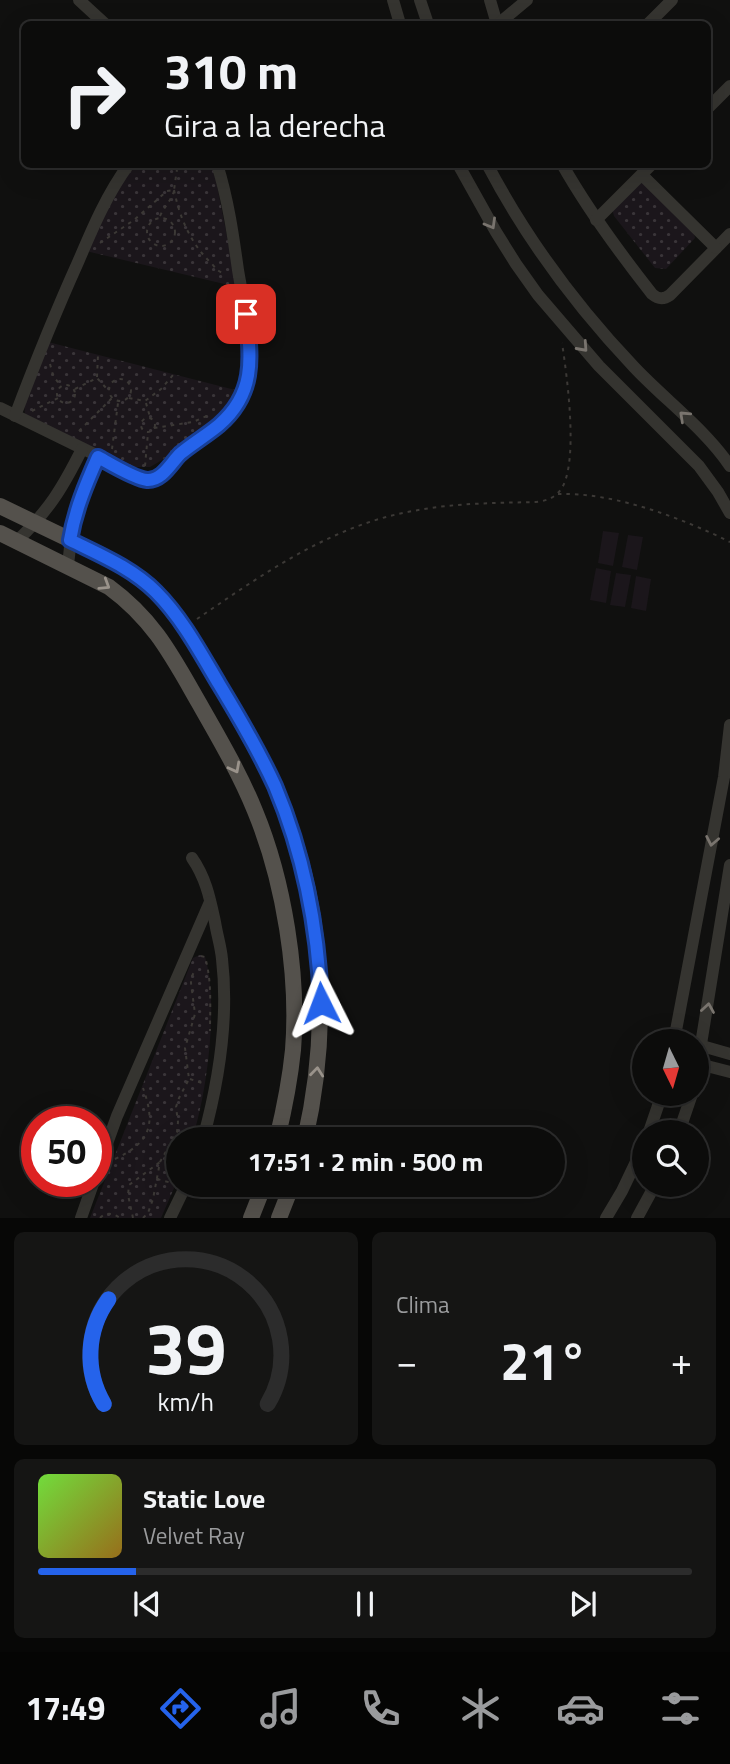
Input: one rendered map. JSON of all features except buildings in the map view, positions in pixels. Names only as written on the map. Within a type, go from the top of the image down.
[{"type":"main road","points":[[0,506],[125,568],[156,592],[185,628],[230,701],[263,762],[285,813],[305,879],[317,950],[321,1003],[316,1086],[307,1127]]},
{"type":"main road","points":[[0,533],[101,582],[124,598],[144,617],[219,738],[248,794],[274,869],[284,912],[293,987],[293,1050],[280,1127]]},
{"type":"main road","points":[[251,1218],[259,1197]]},
{"type":"main road","points":[[279,1218],[287,1197]]},
{"type":"street","points":[[79,0],[102,21]]},
{"type":"street","points":[[393,0],[399,21]]},
{"type":"street","points":[[420,0],[427,21]]},
{"type":"street","points":[[490,0],[496,21]]},
{"type":"street","points":[[501,21],[527,0]]},
{"type":"street","points":[[651,21],[671,0]]},
{"type":"street","points":[[711,105],[730,86]]},
{"type":"street","points":[[20,415],[51,321],[106,200],[126,168]]},
{"type":"street","points":[[0,408],[20,415],[82,449],[105,457],[141,479],[151,473],[161,475],[180,455],[220,424],[243,394],[250,363],[246,314],[227,199],[218,168]]},
{"type":"street","points":[[460,168],[495,232],[538,295],[599,366],[688,454],[729,510]]},
{"type":"street","points":[[489,168],[522,224],[560,279],[616,348],[703,434],[730,466]]},
{"type":"street","points":[[564,168],[596,220],[652,294],[660,299],[670,295],[730,234]]},
{"type":"street","points":[[596,220],[648,168]]},
{"type":"street","points":[[642,175],[716,248]]},
{"type":"street","points":[[599,366],[616,348]]},
{"type":"street","points":[[17,541],[36,523],[57,495],[82,449]]},
{"type":"street","points":[[68,565],[78,503],[105,457]]},
{"type":"street","points":[[718,492],[730,484]]},
{"type":"street","points":[[57,495],[78,503]]},
{"type":"street","points":[[676,1029],[727,777],[730,725]]},
{"type":"street","points":[[192,858],[202,872],[222,958],[222,1038],[207,1127]]},
{"type":"street","points":[[705,1029],[730,865]]},
{"type":"street","points":[[112,1130],[211,902]]},
{"type":"street","points":[[709,1048],[730,1054]]},
{"type":"street","points":[[709,1071],[730,1072]]},
{"type":"street","points":[[606,1218],[632,1170]]},
{"type":"street","points":[[81,1218],[88,1197]]},
{"type":"street","points":[[170,1218],[177,1197]]},
{"type":"street","points":[[637,1218],[648,1197]]},
{"type":"path","points":[[159,218],[169,220],[175,232],[169,244],[160,246],[151,243],[147,234],[148,225],[159,218],[172,199],[178,168]]},
{"type":"path","points":[[98,244],[134,220],[167,191],[174,190]]},
{"type":"path","points":[[174,190],[187,231],[202,254],[220,272],[230,276]]},
{"type":"path","points":[[185,628],[276,566],[334,536],[368,523],[411,511],[467,504],[544,501],[557,494],[563,487],[569,460],[569,406],[562,344]]},
{"type":"path","points":[[98,355],[97,378],[112,398],[119,401],[129,398],[145,401],[161,389],[173,374]]},
{"type":"path","points":[[47,356],[61,387]]},
{"type":"path","points":[[74,390],[97,378]]},
{"type":"path","points":[[108,391],[113,381],[124,379],[131,387],[129,398]]},
{"type":"path","points":[[69,386],[74,390],[73,399],[68,402],[62,402],[58,398],[57,393],[61,387],[69,386]]},
{"type":"path","points":[[20,415],[58,398]]},
{"type":"path","points":[[79,431],[112,398]]},
{"type":"path","points":[[105,457],[119,401]]},
{"type":"path","points":[[145,401],[155,424],[154,428]]},
{"type":"path","points":[[148,432],[154,428],[193,422],[214,412]]},
{"type":"path","points":[[148,432],[142,429],[141,423],[146,418],[151,418]]},
{"type":"path","points":[[148,432],[145,467],[151,473]]},
{"type":"path","points":[[557,494],[583,493],[620,500],[730,542]]},
{"type":"path","points":[[143,1218],[153,1199],[160,1162],[177,1132],[176,1107],[189,1079],[185,1048],[195,1014],[191,978],[196,966]]},
{"type":"path","points":[[209,970],[210,1031]]},
{"type":"path","points":[[189,1079],[204,1084]]},
{"type":"path","points":[[114,1160],[132,1149],[146,1134],[150,1123],[150,1107],[143,1086]]},
{"type":"path","points":[[133,1218],[128,1195],[129,1185],[160,1162]]},
{"type":"path","points":[[156,1179],[166,1181]]},
{"type":"path","points":[[100,1218],[107,1214],[120,1218]]},
{"type":"shaded area","points":[[134,168],[214,168],[237,287],[86,251],[101,210]]},
{"type":"shaded area","points":[[646,182],[693,229],[695,238],[666,269],[655,268],[614,216],[612,208],[636,183]]},
{"type":"shaded area","points":[[48,342],[239,391],[227,408],[162,460],[150,467],[131,467],[25,415],[24,402]]},
{"type":"shaded area","points":[[603,531],[619,533],[613,566],[598,563]]},
{"type":"shaded area","points":[[628,535],[643,537],[637,570],[622,567]]},
{"type":"shaded area","points":[[596,568],[611,571],[606,603],[590,600]]},
{"type":"shaded area","points":[[616,573],[631,575],[625,607],[610,605]]},
{"type":"shaded area","points":[[636,576],[651,579],[646,611],[631,608]]},
{"type":"shaded area","points":[[200,955],[205,957],[209,976],[209,1048],[195,1127],[166,1127],[166,1197],[170,1197],[161,1218],[90,1218],[98,1197],[112,1197],[112,1162],[193,958]]},
{"type":"route","points":[[246,314],[250,363],[248,379],[236,407],[220,424],[153,480],[141,479],[98,457],[78,503],[70,540],[125,568],[156,592],[185,628],[250,738],[274,785],[299,856],[317,950],[321,1003]]}]
